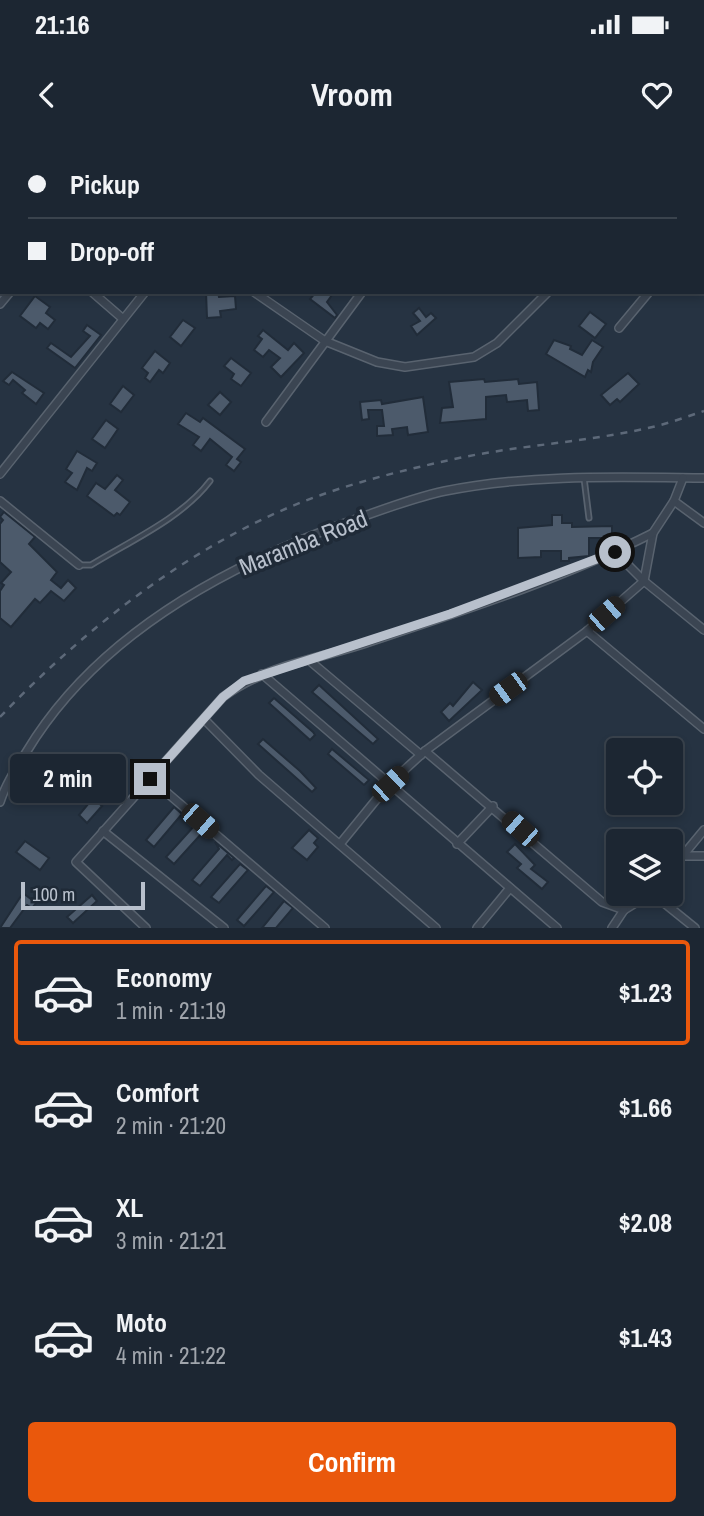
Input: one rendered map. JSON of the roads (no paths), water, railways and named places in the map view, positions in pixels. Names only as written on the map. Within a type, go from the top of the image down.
[{"type":"street","points":[[94,294],[122,318]]},
{"type":"street","points":[[0,474],[143,294]]},
{"type":"street","points":[[257,294],[325,341],[377,362],[405,367],[474,358],[497,343],[546,294]]},
{"type":"street","points":[[266,422],[360,294]]},
{"type":"street","points":[[619,328],[647,294]]},
{"type":"street","points":[[340,844],[390,784],[423,753],[587,631],[644,581],[653,533],[674,501],[683,478]]},
{"type":"street","name":"Maramba Road","points":[[0,802],[5,788],[43,724],[93,668],[159,616],[226,573],[300,538],[442,492],[531,479],[704,478]]},
{"type":"street","points":[[0,500],[79,565]]},
{"type":"street","points":[[674,501],[704,523]]},
{"type":"street","points":[[146,928],[76,862],[223,697],[244,681],[262,674],[310,662],[450,614],[615,552],[653,533]]},
{"type":"street","points":[[615,552],[644,581],[704,630]]},
{"type":"street","points":[[587,631],[704,729]]},
{"type":"street","points":[[310,662],[493,806],[596,898],[624,910]]},
{"type":"street","points":[[262,674],[557,928]]},
{"type":"street","points":[[204,719],[259,775],[436,928]]},
{"type":"street","points":[[150,779],[325,928]]},
{"type":"street","points":[[457,844],[493,806]]},
{"type":"street","points":[[685,856],[704,830]]},
{"type":"street","points":[[103,831],[224,928]]},
{"type":"street","points":[[685,856],[704,856]]},
{"type":"street","points":[[477,928],[510,888]]},
{"type":"street","points":[[612,928],[624,910],[631,906]]},
{"type":"street","points":[[667,906],[695,928]]},
{"type":"lane","points":[[584,478],[589,519]]},
{"type":"lane","points":[[79,565],[91,565],[165,519],[199,495],[210,481]]},
{"type":"railway","points":[[0,717],[70,650],[148,588],[232,535],[276,513],[338,489],[407,470],[459,458],[625,433],[704,411]]}]
